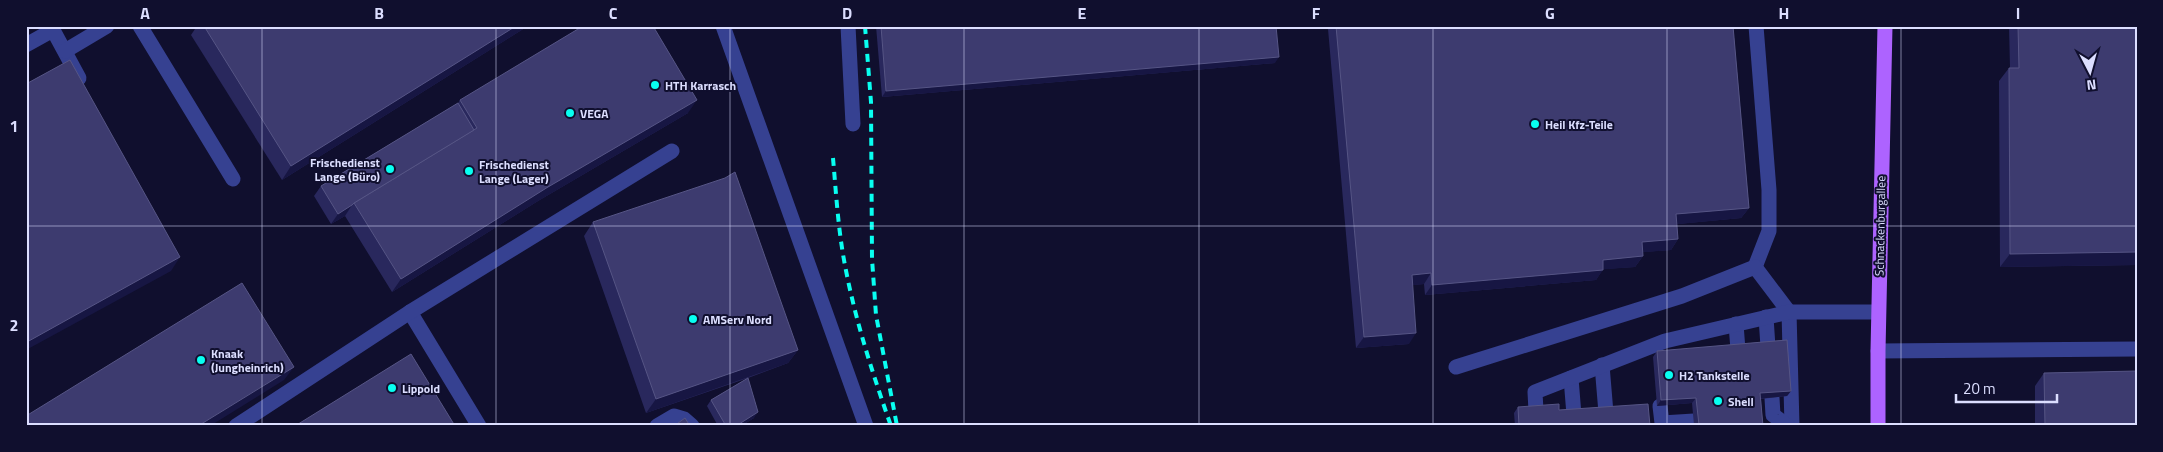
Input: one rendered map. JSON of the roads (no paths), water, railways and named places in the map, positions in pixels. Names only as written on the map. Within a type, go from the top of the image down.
[{"type":"main road","name":"Schnackenburgallee","points":[[1878,426],[1878,312],[1885,26]]},
{"type":"lane","points":[[65,51],[107,26]]},
{"type":"lane","points":[[140,26],[233,179]]},
{"type":"lane","points":[[723,26],[866,426]]},
{"type":"lane","points":[[848,26],[853,124]]},
{"type":"lane","points":[[1456,366],[1682,296],[1754,267],[1769,231],[1769,190],[1756,26]]},
{"type":"lane","points":[[26,44],[53,30],[89,95]]},
{"type":"lane","points":[[236,426],[410,312],[672,150]]},
{"type":"lane","points":[[1754,267],[1789,312],[1792,426]]},
{"type":"lane","points":[[410,312],[479,426]]},
{"type":"lane","points":[[1536,411],[1535,392],[1602,365],[1657,350],[1678,337],[1704,339],[1736,324],[1789,312],[1878,312]]},
{"type":"lane","points":[[1766,317],[1768,347]]},
{"type":"lane","points":[[1736,324],[1738,350]]},
{"type":"lane","points":[[1678,337],[1680,355]]},
{"type":"lane","points":[[1878,351],[2137,349]]},
{"type":"lane","points":[[1602,365],[1606,412]]},
{"type":"lane","points":[[1571,378],[1574,415]]},
{"type":"lane","points":[[1772,398],[1773,415]]},
{"type":"lane","points":[[1660,406],[1662,423],[1689,421],[1683,404]]},
{"type":"lane","points":[[1757,416],[1773,415],[1788,426]]},
{"type":"lane","points":[[657,426],[674,416],[684,419],[692,426]]},
{"type":"railway","points":[[865,26],[871,102],[872,259],[876,315],[897,426]]},
{"type":"railway","points":[[833,158],[840,235],[848,281],[864,344],[891,426]]},
{"type":"place","name":"HTH Karrasch","points":[[655,85]]},
{"type":"place","name":"VEGA","points":[[570,113]]},
{"type":"place","name":"Heil Kfz-Teile","points":[[1535,124]]},
{"type":"place","name":"Frischedienst Lange (Büro)","points":[[390,169]]},
{"type":"place","name":"Frischedienst Lange (Lager)","points":[[469,171]]},
{"type":"place","name":"AMServ Nord","points":[[693,319]]},
{"type":"place","name":"Knaak (Jungheinrich)","points":[[201,360]]},
{"type":"place","name":"H2 Tankstelle","points":[[1669,375]]},
{"type":"place","name":"Lippold","points":[[392,388]]},
{"type":"place","name":"Shell","points":[[1718,401]]}]
